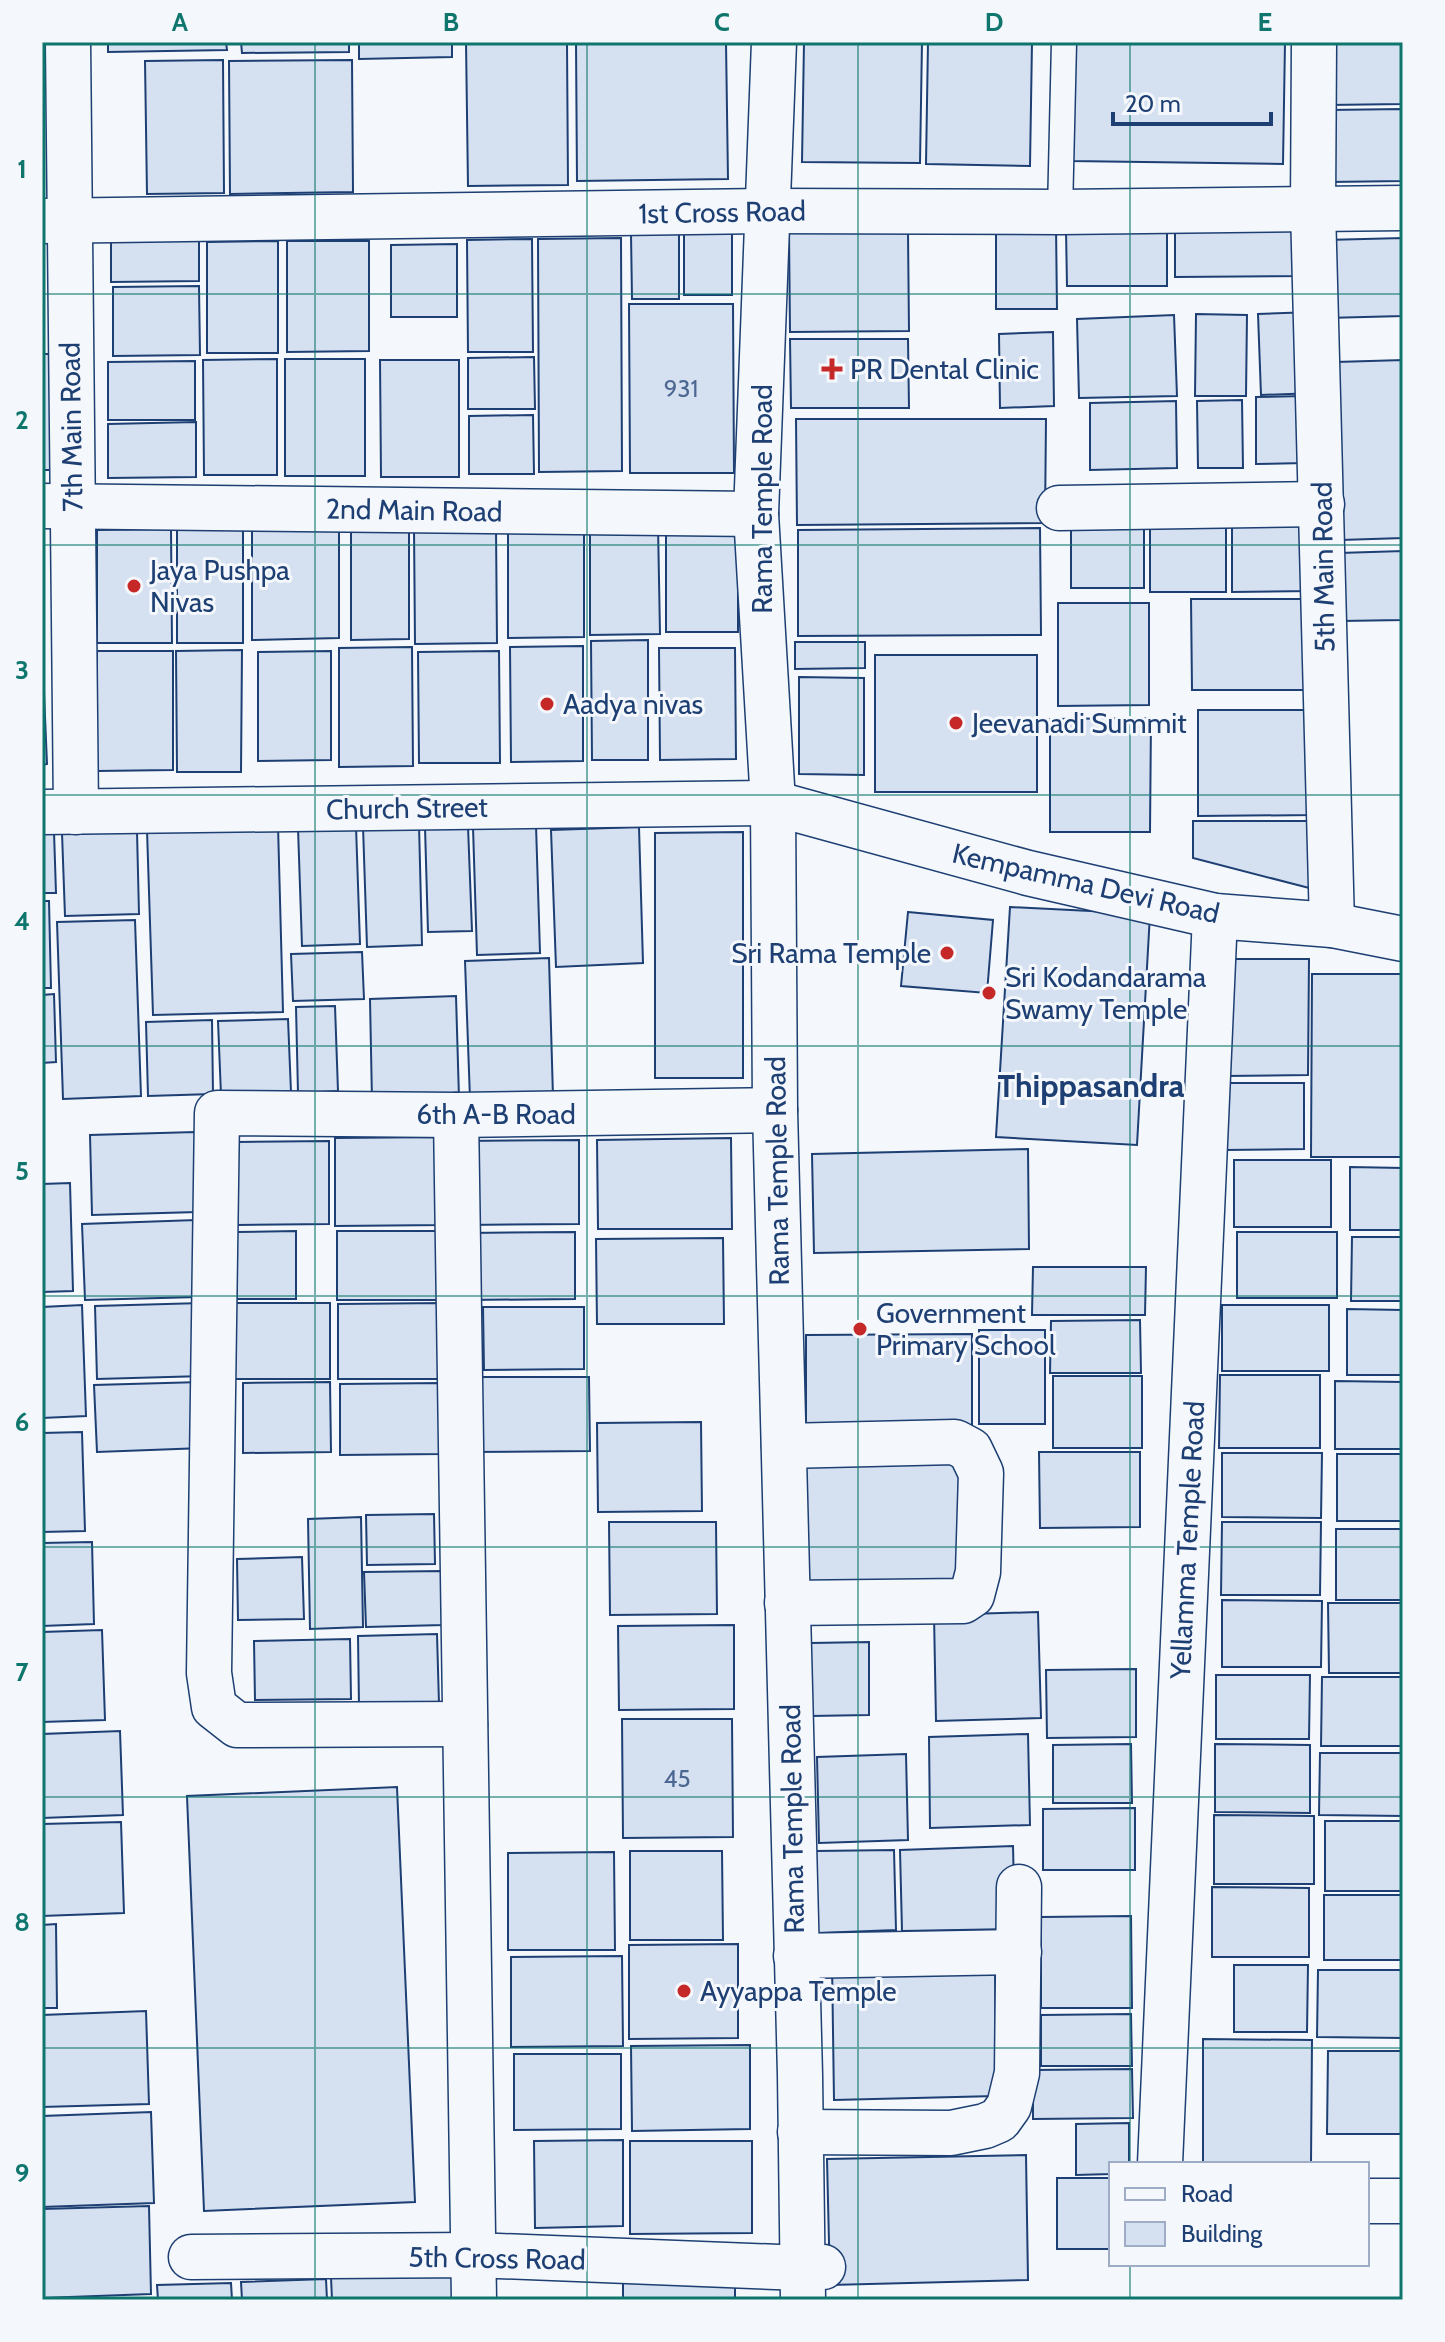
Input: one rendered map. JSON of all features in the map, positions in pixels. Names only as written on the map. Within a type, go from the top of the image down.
[{"type":"street","name":"7th Main Road","points":[[59,812],[55,221],[68,42]]},
{"type":"street","name":"Rama Temple Road","points":[[774,42],[756,514],[773,803],[775,1110],[784,1446],[792,1562],[806,1956],[811,2220]]},
{"type":"street","name":"5th Main Road","points":[[1314,42],[1313,209],[1332,925]]},
{"type":"street","name":"1st Cross Road","points":[[55,221],[767,211],[1403,208]]},
{"type":"street","points":[[1059,508],[1322,504]]},
{"type":"street","name":"2nd Main Road","points":[[57,506],[756,514]]},
{"type":"street","name":"Kempamma Devi Road","points":[[773,803],[1028,873],[1215,916],[1332,925],[1403,939]]},
{"type":"street","name":"Church Street","points":[[59,812],[773,803]]},
{"type":"street","name":"Yellamma Temple Road","points":[[1160,2162],[1215,916]]},
{"type":"street","name":"6th A-B Road","points":[[465,1724],[237,1725],[214,1707],[209,1673],[217,1113],[456,1115],[775,1110]]},
{"type":"street","points":[[456,1115],[474,2300]]},
{"type":"street","points":[[784,1446],[955,1442],[970,1450],[981,1473],[978,1572],[972,1595],[963,1601],[792,1562]]},
{"type":"street","points":[[806,1956],[1019,1952],[1019,1887]]},
{"type":"street","name":"5th Cross Road","points":[[191,2257],[474,2255],[811,2220],[951,2133],[999,2120],[1009,2106],[1017,2073],[1019,1952]]},
{"type":"street","points":[[1369,2201],[1403,2201]]},
{"type":"lane","points":[[1060,212],[1064,42]]},
{"type":"building","points":[[108,42],[226,42],[227,50],[108,52]]},
{"type":"building","points":[[241,42],[349,42],[349,52],[242,53]]},
{"type":"building","points":[[359,42],[452,42],[452,57],[359,59]]},
{"type":"building","points":[[466,42],[567,42],[568,185],[468,186]]},
{"type":"building","points":[[576,42],[726,42],[728,179],[577,181]]},
{"type":"building","points":[[804,42],[922,42],[920,163],[802,162]]},
{"type":"building","points":[[928,42],[1032,42],[1030,166],[926,164]]},
{"type":"building","points":[[1073,42],[1285,42],[1283,164],[1071,161]]},
{"type":"building","points":[[1327,42],[1403,42],[1403,104],[1328,105]]},
{"type":"building","points":[[223,60],[224,193],[147,194],[145,61]]},
{"type":"building","points":[[352,60],[353,192],[230,194],[229,61]]},
{"type":"building","points":[[1403,109],[1403,181],[1329,182],[1328,110]]},
{"type":"building","points":[[1175,224],[1305,224],[1304,276],[1175,277]]},
{"type":"building","points":[[1056,226],[1057,309],[996,309],[996,227]]},
{"type":"building","points":[[1167,229],[1167,286],[1067,286],[1066,230]]},
{"type":"building","points":[[684,232],[732,232],[732,295],[684,295]]},
{"type":"building","points":[[789,232],[908,232],[909,331],[790,332]]},
{"type":"building","points":[[679,233],[679,299],[632,299],[631,234]]},
{"type":"building","points":[[199,236],[199,281],[111,282],[111,237]]},
{"type":"building","points":[[621,238],[622,471],[539,472],[538,239]]},
{"type":"building","points":[[1403,238],[1403,316],[1326,318],[1325,240]]},
{"type":"building","points":[[532,239],[533,352],[468,352],[467,240]]},
{"type":"building","points":[[278,241],[278,353],[207,353],[207,242]]},
{"type":"building","points":[[287,241],[369,241],[369,351],[287,352]]},
{"type":"building","points":[[457,244],[457,317],[391,317],[391,245]]},
{"type":"building","points":[[199,286],[200,355],[113,356],[113,287]]},
{"type":"building","points":[[629,304],[733,304],[734,473],[630,473]]},
{"type":"building","points":[[1312,312],[1316,393],[1261,395],[1258,314]]},
{"type":"building","points":[[1196,314],[1247,315],[1246,396],[1195,396]]},
{"type":"building","points":[[1174,315],[1177,396],[1079,398],[1077,319]]},
{"type":"building","points":[[1053,332],[1054,406],[1000,408],[999,334]]},
{"type":"building","points":[[790,339],[908,339],[909,408],[791,408]]},
{"type":"building","points":[[42,354],[50,354],[51,470],[42,470]]},
{"type":"building","points":[[534,357],[535,409],[468,409],[468,358]]},
{"type":"building","points":[[277,359],[277,475],[204,475],[203,360]]},
{"type":"building","points":[[285,359],[365,359],[365,476],[285,476]]},
{"type":"building","points":[[380,360],[459,360],[459,477],[381,477]]},
{"type":"building","points":[[1403,360],[1403,538],[1341,540],[1336,362]]},
{"type":"building","points":[[195,361],[195,420],[108,420],[108,362]]},
{"type":"building","points":[[1304,396],[1305,463],[1256,464],[1256,397]]},
{"type":"building","points":[[1242,400],[1243,468],[1198,468],[1197,401]]},
{"type":"building","points":[[1176,401],[1177,468],[1090,470],[1090,403]]},
{"type":"building","points":[[533,415],[534,474],[469,474],[469,416]]},
{"type":"building","points":[[796,419],[1046,419],[1045,523],[797,525]]},
{"type":"building","points":[[196,422],[196,477],[108,478],[108,424]]},
{"type":"building","points":[[1150,523],[1226,523],[1226,592],[1150,592]]},
{"type":"building","points":[[1232,523],[1312,523],[1312,591],[1232,592]]},
{"type":"building","points":[[666,524],[738,524],[738,632],[666,632]]},
{"type":"building","points":[[1071,524],[1144,524],[1144,588],[1071,588]]},
{"type":"building","points":[[658,525],[660,634],[590,635],[590,526]]},
{"type":"building","points":[[414,527],[496,527],[497,643],[415,644]]},
{"type":"building","points":[[508,527],[584,527],[584,637],[508,638]]},
{"type":"building","points":[[243,528],[243,643],[177,643],[177,529]]},
{"type":"building","points":[[1040,528],[1041,635],[798,636],[798,530]]},
{"type":"building","name":"Jaya Pushpa Nivas","points":[[171,529],[172,643],[97,643],[97,530]]},
{"type":"building","points":[[339,530],[339,638],[252,640],[252,531]]},
{"type":"building","points":[[351,531],[409,531],[409,639],[351,640]]},
{"type":"building","points":[[1403,551],[1403,620],[1341,621],[1339,553]]},
{"type":"building","points":[[1191,599],[1306,599],[1306,690],[1192,690]]},
{"type":"building","points":[[1058,603],[1149,603],[1149,705],[1058,706]]},
{"type":"building","points":[[648,640],[648,760],[592,760],[591,641]]},
{"type":"building","points":[[795,642],[865,642],[865,668],[795,669]]},
{"type":"building","points":[[42,645],[47,764],[42,765]]},
{"type":"building","name":"Aadya nivas","points":[[583,646],[583,761],[511,762],[510,647]]},
{"type":"building","points":[[412,647],[413,766],[339,767],[339,648]]},
{"type":"building","points":[[659,648],[735,648],[736,759],[660,760]]},
{"type":"building","points":[[242,650],[241,772],[177,772],[176,651]]},
{"type":"building","points":[[97,651],[173,651],[173,770],[97,771]]},
{"type":"building","points":[[331,651],[331,760],[258,761],[258,652]]},
{"type":"building","points":[[499,651],[500,763],[419,763],[418,652]]},
{"type":"building","name":"Jeevanadi Summit","points":[[875,655],[1037,655],[1037,792],[875,792]]},
{"type":"building","points":[[799,677],[864,678],[864,775],[799,774]]},
{"type":"building","points":[[1198,710],[1315,710],[1315,815],[1198,816]]},
{"type":"building","points":[[1151,718],[1150,832],[1050,832],[1050,719]]},
{"type":"building","points":[[1193,821],[1313,821],[1313,889],[1193,858]]},
{"type":"building","points":[[419,824],[422,945],[367,947],[363,826]]},
{"type":"building","points":[[278,825],[283,1012],[153,1015],[147,830]]},
{"type":"building","points":[[536,825],[540,953],[477,955],[473,827]]},
{"type":"building","points":[[356,826],[360,944],[302,946],[298,828]]},
{"type":"building","points":[[468,826],[472,931],[428,932],[425,827]]},
{"type":"building","points":[[639,827],[643,963],[556,967],[551,830]]},
{"type":"building","points":[[137,831],[139,914],[65,916],[62,833]]},
{"type":"building","points":[[42,832],[54,832],[56,893],[42,893]]},
{"type":"building","points":[[743,832],[743,1078],[655,1078],[655,833]]},
{"type":"building","points":[[42,901],[49,901],[51,988],[42,988]]},
{"type":"building","points":[[1010,907],[1150,914],[1137,1145],[996,1137]]},
{"type":"building","name":"Sri Rama Temple","points":[[908,912],[993,920],[987,993],[901,986]]},
{"type":"building","points":[[135,920],[141,1096],[63,1099],[57,922]]},
{"type":"building","points":[[362,952],[364,999],[293,1001],[291,954]]},
{"type":"building","points":[[549,958],[553,1097],[470,1099],[465,961]]},
{"type":"building","points":[[1226,959],[1309,959],[1308,1075],[1225,1076]]},
{"type":"building","points":[[1312,974],[1403,974],[1403,1157],[1311,1157]]},
{"type":"building","points":[[54,994],[56,1062],[42,1063],[42,995]]},
{"type":"building","points":[[456,996],[459,1098],[372,1101],[370,999]]},
{"type":"building","points":[[335,1006],[338,1091],[298,1093],[296,1007]]},
{"type":"building","points":[[288,1019],[291,1092],[221,1095],[218,1021]]},
{"type":"building","points":[[212,1020],[213,1094],[148,1096],[146,1022]]},
{"type":"building","points":[[1224,1083],[1304,1083],[1304,1149],[1224,1150]]},
{"type":"building","points":[[195,1132],[197,1212],[92,1215],[90,1135]]},
{"type":"building","points":[[444,1137],[444,1225],[335,1226],[335,1138]]},
{"type":"building","points":[[731,1138],[732,1229],[598,1229],[597,1140]]},
{"type":"building","points":[[579,1140],[579,1224],[464,1225],[463,1141]]},
{"type":"building","points":[[329,1141],[329,1224],[237,1225],[237,1142]]},
{"type":"building","points":[[1028,1149],[1029,1249],[814,1253],[812,1154]]},
{"type":"building","points":[[1234,1160],[1331,1160],[1331,1227],[1234,1227]]},
{"type":"building","points":[[1350,1167],[1403,1168],[1403,1230],[1350,1230]]},
{"type":"building","points":[[70,1183],[73,1291],[42,1292],[42,1184]]},
{"type":"building","points":[[196,1220],[198,1297],[85,1300],[82,1224]]},
{"type":"building","points":[[296,1231],[296,1299],[237,1299],[237,1232]]},
{"type":"building","points":[[337,1231],[441,1231],[442,1300],[337,1300]]},
{"type":"building","points":[[575,1232],[575,1299],[468,1300],[467,1233]]},
{"type":"building","points":[[1237,1232],[1337,1232],[1337,1298],[1237,1298]]},
{"type":"building","points":[[1352,1237],[1403,1237],[1403,1301],[1351,1301]]},
{"type":"building","points":[[723,1238],[724,1324],[597,1324],[596,1239]]},
{"type":"building","points":[[1033,1267],[1146,1267],[1145,1315],[1032,1315]]},
{"type":"building","points":[[202,1303],[204,1376],[97,1379],[95,1306]]},
{"type":"building","points":[[234,1303],[330,1303],[330,1379],[235,1379]]},
{"type":"building","points":[[443,1303],[442,1379],[338,1379],[338,1304]]},
{"type":"building","points":[[82,1305],[86,1416],[42,1418],[42,1307]]},
{"type":"building","points":[[1222,1305],[1329,1305],[1329,1371],[1222,1371]]},
{"type":"building","points":[[483,1307],[584,1307],[584,1369],[484,1370]]},
{"type":"building","points":[[1347,1309],[1403,1310],[1403,1375],[1347,1375]]},
{"type":"building","points":[[1140,1320],[1141,1373],[1050,1373],[1051,1321]]},
{"type":"building","points":[[979,1330],[1045,1330],[1045,1424],[979,1424]]},
{"type":"building","points":[[972,1334],[972,1426],[806,1426],[806,1335]]},
{"type":"building","points":[[1220,1375],[1320,1375],[1320,1448],[1219,1448]]},
{"type":"building","points":[[1053,1376],[1142,1376],[1142,1448],[1053,1448]]},
{"type":"building","points":[[468,1377],[589,1377],[590,1451],[468,1452]]},
{"type":"building","points":[[1335,1381],[1403,1382],[1403,1449],[1335,1449]]},
{"type":"building","points":[[201,1382],[203,1448],[97,1452],[94,1385]]},
{"type":"building","points":[[330,1382],[331,1452],[243,1453],[243,1383]]},
{"type":"building","points":[[442,1383],[442,1454],[340,1455],[340,1384]]},
{"type":"building","points":[[701,1422],[702,1511],[598,1512],[597,1423]]},
{"type":"building","points":[[82,1432],[85,1531],[42,1532],[42,1433]]},
{"type":"building","points":[[1039,1452],[1140,1452],[1140,1527],[1040,1528]]},
{"type":"building","points":[[1222,1453],[1322,1453],[1321,1518],[1222,1517]]},
{"type":"building","points":[[1337,1454],[1403,1454],[1403,1521],[1337,1521]]},
{"type":"building","points":[[804,1455],[967,1461],[966,1589],[805,1593]]},
{"type":"building","points":[[434,1514],[435,1564],[367,1565],[366,1515]]},
{"type":"building","points":[[361,1517],[363,1627],[310,1629],[308,1519]]},
{"type":"building","points":[[609,1522],[716,1522],[717,1614],[610,1615]]},
{"type":"building","points":[[1222,1522],[1321,1522],[1320,1595],[1221,1595]]},
{"type":"building","points":[[1336,1529],[1403,1529],[1403,1600],[1336,1600]]},
{"type":"building","points":[[92,1542],[94,1624],[42,1626],[42,1543]]},
{"type":"building","points":[[302,1557],[304,1619],[238,1620],[237,1559]]},
{"type":"building","points":[[442,1571],[443,1625],[366,1627],[364,1572]]},
{"type":"building","points":[[1222,1600],[1322,1601],[1321,1667],[1222,1667]]},
{"type":"building","points":[[1328,1603],[1403,1603],[1403,1673],[1329,1673]]},
{"type":"building","points":[[1038,1612],[1041,1718],[936,1721],[934,1615]]},
{"type":"building","points":[[734,1625],[734,1709],[619,1710],[618,1626]]},
{"type":"building","points":[[102,1630],[105,1720],[42,1722],[42,1632]]},
{"type":"building","points":[[437,1634],[439,1704],[359,1706],[358,1636]]},
{"type":"building","points":[[350,1639],[351,1699],[255,1700],[254,1641]]},
{"type":"building","points":[[869,1642],[869,1715],[811,1716],[811,1643]]},
{"type":"building","points":[[1136,1669],[1136,1737],[1047,1738],[1046,1670]]},
{"type":"building","points":[[1216,1675],[1310,1675],[1309,1739],[1216,1739]]},
{"type":"building","points":[[1322,1677],[1403,1677],[1403,1746],[1321,1746]]},
{"type":"building","points":[[622,1719],[732,1719],[733,1837],[623,1838]]},
{"type":"building","points":[[120,1731],[123,1815],[42,1818],[42,1734]]},
{"type":"building","points":[[1028,1734],[1030,1825],[930,1828],[929,1737]]},
{"type":"building","points":[[1131,1744],[1132,1803],[1053,1803],[1053,1745]]},
{"type":"building","points":[[1215,1744],[1310,1745],[1310,1813],[1215,1812]]},
{"type":"building","points":[[1320,1753],[1403,1753],[1403,1816],[1319,1815]]},
{"type":"building","points":[[906,1754],[908,1840],[819,1843],[817,1757]]},
{"type":"building","points":[[397,1787],[415,2202],[204,2211],[187,1796]]},
{"type":"building","points":[[1135,1808],[1135,1870],[1043,1870],[1043,1809]]},
{"type":"building","points":[[1214,1815],[1314,1816],[1314,1884],[1214,1884]]},
{"type":"building","points":[[1325,1821],[1403,1821],[1403,1891],[1325,1891]]},
{"type":"building","points":[[121,1822],[124,1913],[42,1916],[42,1824]]},
{"type":"building","points":[[1013,1846],[1015,1929],[902,1931],[900,1850]]},
{"type":"building","points":[[894,1850],[896,1930],[818,1933],[816,1851]]},
{"type":"building","points":[[630,1851],[722,1851],[723,1940],[630,1940]]},
{"type":"building","points":[[614,1852],[615,1950],[508,1950],[508,1853]]},
{"type":"building","points":[[1212,1887],[1309,1888],[1309,1957],[1212,1957]]},
{"type":"building","points":[[1324,1895],[1403,1895],[1403,1960],[1324,1960]]},
{"type":"building","points":[[1131,1916],[1132,2008],[1041,2008],[1041,1917]]},
{"type":"building","points":[[56,1924],[57,2008],[42,2008],[42,1925]]},
{"type":"building","name":"Ayyappa Temple","points":[[738,1944],[738,2038],[629,2039],[629,1945]]},
{"type":"building","points":[[622,1956],[623,2046],[511,2047],[511,1957]]},
{"type":"building","points":[[995,1959],[996,2096],[834,2100],[832,1963]]},
{"type":"building","points":[[1234,1965],[1308,1965],[1307,2032],[1234,2032]]},
{"type":"building","points":[[1318,1970],[1403,1970],[1403,2038],[1317,2037]]},
{"type":"building","points":[[146,2011],[149,2104],[42,2107],[42,2015]]},
{"type":"building","points":[[1131,2014],[1132,2066],[1041,2066],[1041,2015]]},
{"type":"building","points":[[1203,2039],[1312,2040],[1311,2162],[1203,2162]]},
{"type":"building","points":[[750,2045],[750,2129],[632,2131],[631,2046]]},
{"type":"building","points":[[1328,2051],[1403,2051],[1403,2134],[1327,2134]]},
{"type":"building","points":[[514,2054],[621,2054],[621,2129],[514,2130]]},
{"type":"building","points":[[1132,2069],[1133,2118],[1033,2119],[1033,2070]]},
{"type":"building","points":[[151,2112],[154,2203],[42,2207],[42,2116]]},
{"type":"building","points":[[1129,2123],[1129,2162],[1109,2162],[1109,2174],[1076,2175],[1076,2124]]},
{"type":"building","points":[[623,2140],[623,2226],[535,2228],[534,2141]]},
{"type":"building","points":[[630,2141],[752,2141],[752,2233],[630,2234]]},
{"type":"building","points":[[1026,2155],[1028,2280],[830,2285],[827,2159]]},
{"type":"building","points":[[1057,2178],[1109,2178],[1109,2249],[1057,2249]]},
{"type":"building","points":[[149,2206],[151,2294],[42,2298],[42,2209]]},
{"type":"building","points":[[453,2274],[454,2300],[332,2300],[331,2277]]},
{"type":"building","points":[[735,2277],[735,2300],[623,2300],[623,2281]]},
{"type":"building","points":[[326,2279],[327,2300],[242,2300],[241,2282]]},
{"type":"building","points":[[231,2283],[232,2300],[158,2300],[157,2285]]},
{"type":"place","name":"PR Dental Clinic","points":[[832,369]]},
{"type":"place","name":"Jaya Pushpa Nivas","points":[[134,586]]},
{"type":"place","name":"Aadya nivas","points":[[547,704]]},
{"type":"place","name":"Jeevanadi Summit","points":[[956,723]]},
{"type":"place","name":"Sri Rama Temple","points":[[947,953]]},
{"type":"place","name":"Sri Kodandarama Swamy Temple","points":[[989,993]]},
{"type":"place","name":"Government Primary School","points":[[860,1329]]},
{"type":"place","name":"Ayyappa Temple","points":[[684,1991]]},
{"type":"district","name":"Thippasandra","points":[[1091,1085]]}]
